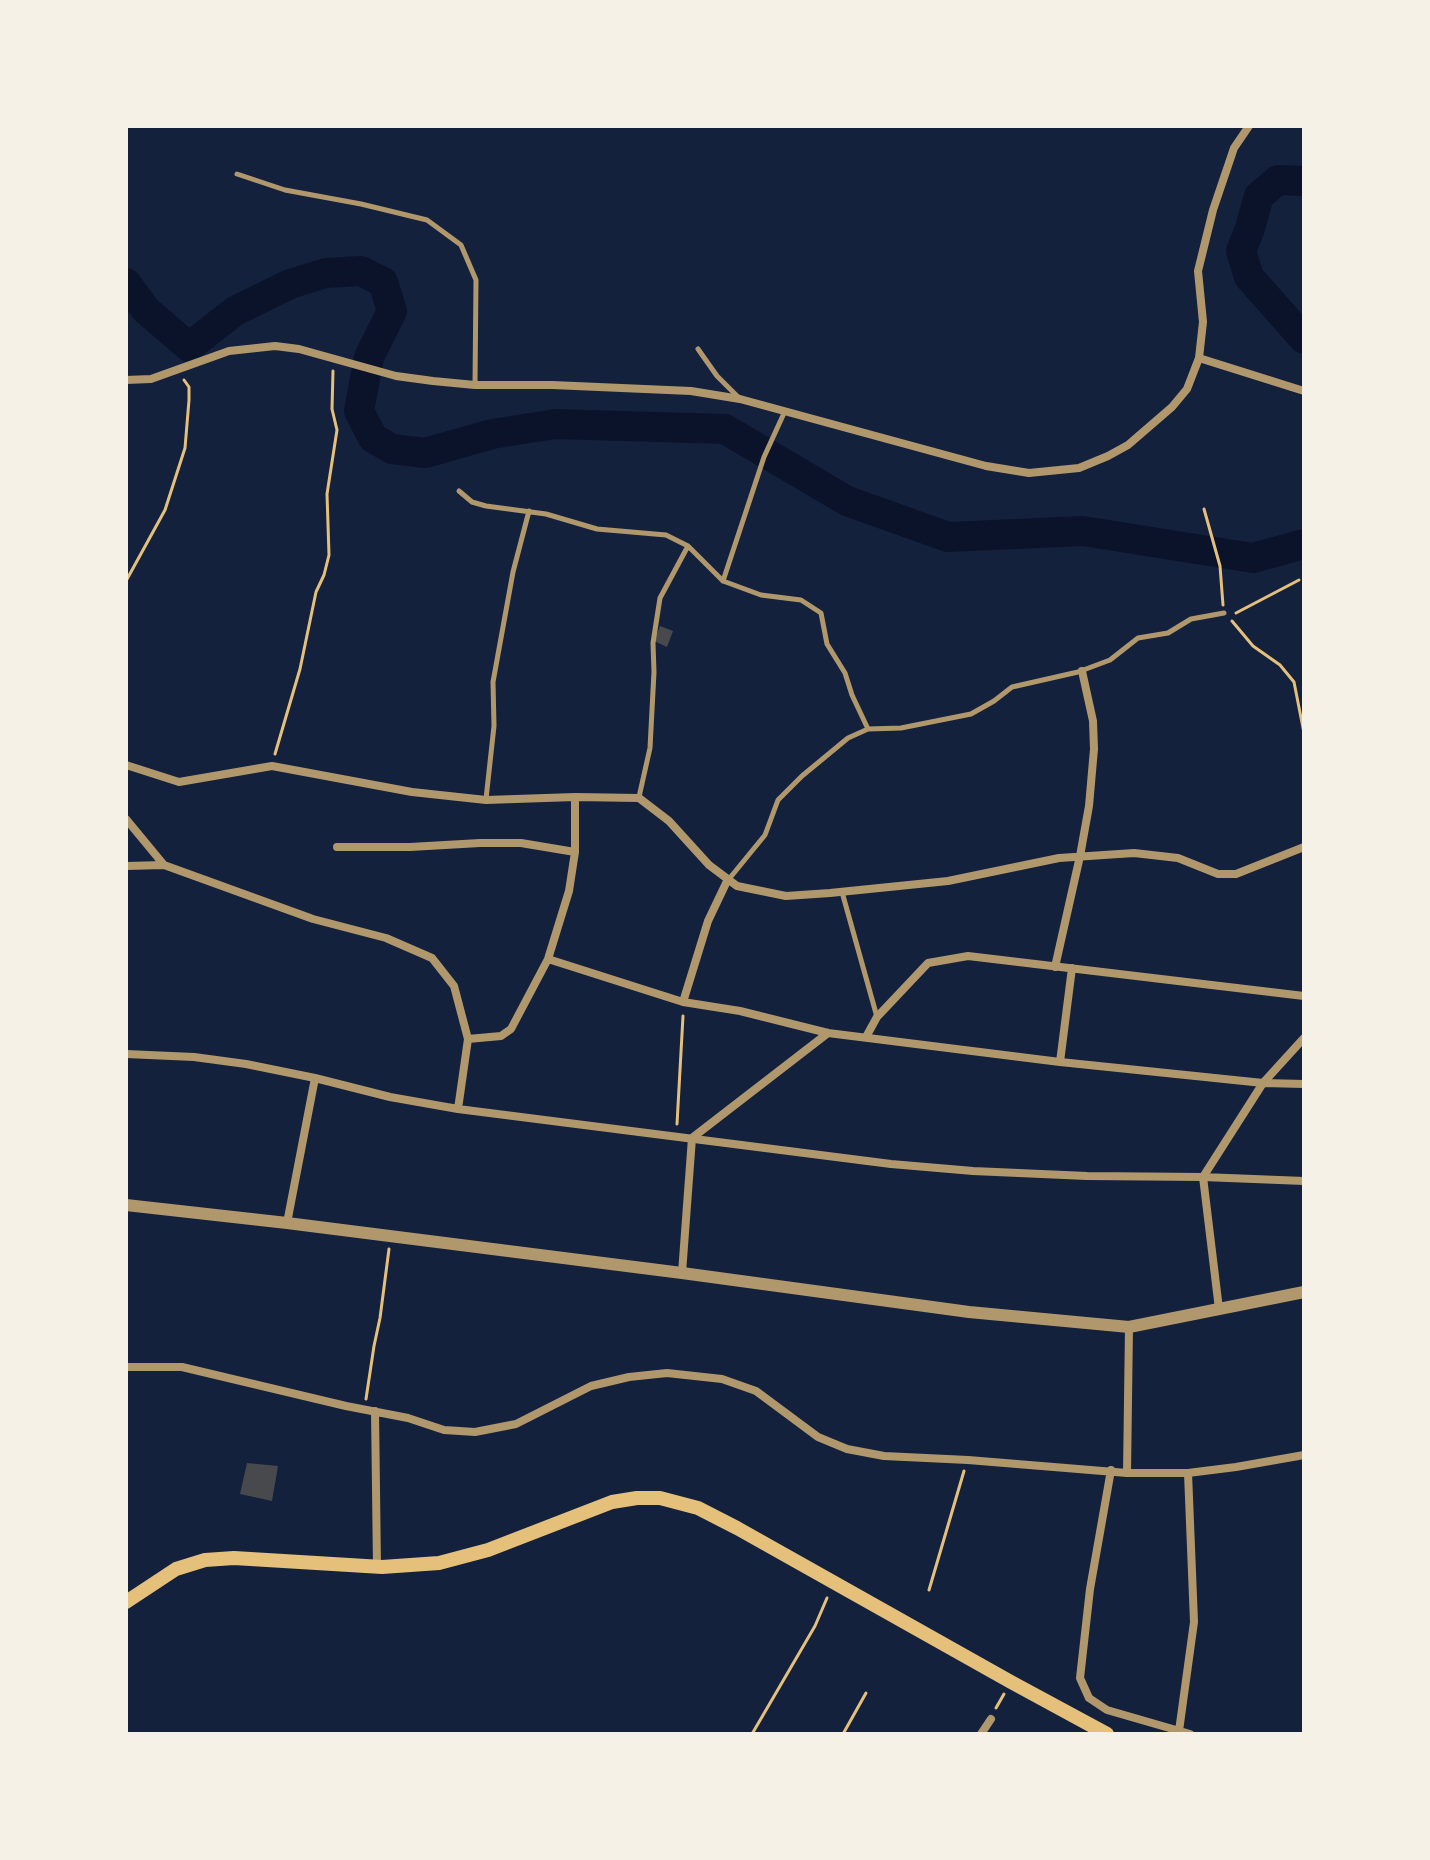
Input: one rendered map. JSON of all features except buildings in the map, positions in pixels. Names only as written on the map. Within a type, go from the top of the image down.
[{"type":"main road","points":[[126,1602],[176,1569],[205,1560],[234,1558],[377,1567],[424,1565],[488,1550],[612,1502],[649,1497],[673,1500],[698,1508],[1107,1734]]},
{"type":"street","points":[[126,380],[151,379],[229,351],[275,346],[299,349],[396,376],[475,385],[691,391],[740,399],[783,414],[986,466],[1029,473],[1079,468],[1128,445],[1172,407],[1187,389],[1199,358],[1203,322],[1198,271],[1213,210],[1234,148],[1249,126]]},
{"type":"street","points":[[1199,358],[1304,391]]},
{"type":"street","points":[[1055,967],[1089,806],[1093,721],[1082,671]]},
{"type":"street","points":[[126,765],[179,782],[272,766],[412,792],[486,800],[639,798],[669,821],[709,865],[737,886],[786,896],[948,881],[1059,858],[1134,853],[1178,858],[1218,874],[1236,874],[1301,849]]},
{"type":"street","points":[[468,1039],[501,1036],[511,1029],[548,959],[569,891],[575,852],[575,797]]},
{"type":"street","points":[[126,819],[164,865]]},
{"type":"street","points":[[337,847],[521,843],[575,852]]},
{"type":"street","points":[[126,866],[164,865],[313,919],[386,938],[432,958],[454,986],[468,1039],[458,1109]]},
{"type":"street","points":[[683,1002],[708,921],[728,879]]},
{"type":"street","points":[[866,1037],[877,1017],[928,963],[968,956],[1304,996]]},
{"type":"street","points":[[548,959],[683,1002],[740,1011],[828,1033],[1060,1062],[1263,1083],[1304,1084]]},
{"type":"street","points":[[1060,1062],[1072,968]]},
{"type":"street","points":[[682,1273],[692,1138],[828,1033]]},
{"type":"street","points":[[1219,1309],[1203,1177],[1263,1083],[1304,1038]]},
{"type":"street","points":[[126,1054],[194,1057],[246,1064],[458,1109],[891,1164],[1087,1176],[1304,1181]]},
{"type":"street","points":[[287,1223],[315,1078]]},
{"type":"street","points":[[126,1205],[682,1273],[969,1312],[1129,1327],[1304,1292]]},
{"type":"street","points":[[1127,1473],[1129,1327]]},
{"type":"street","points":[[126,1367],[182,1367],[408,1418],[444,1430],[475,1432],[516,1424],[591,1386],[629,1377],[667,1373],[722,1379],[756,1391],[818,1437],[847,1449],[884,1456],[1127,1473],[1188,1473],[1304,1455]]},
{"type":"street","points":[[375,1411],[377,1567]]},
{"type":"street","points":[[1111,1470],[1090,1589],[1080,1678],[1089,1698],[1107,1710],[1190,1734]]},
{"type":"street","points":[[1179,1731],[1194,1622],[1188,1473]]},
{"type":"street","points":[[981,1734],[991,1719]]},
{"type":"lane","points":[[237,174],[285,190],[427,220],[461,245],[476,280],[475,385]]},
{"type":"lane","points":[[698,349],[717,376],[740,399]]},
{"type":"lane","points":[[723,581],[764,457],[783,414]]},
{"type":"lane","points":[[459,491],[472,502],[486,506],[546,514],[597,529],[666,535],[688,546],[723,581],[761,595],[801,600],[821,613],[827,644],[845,673],[868,729]]},
{"type":"lane","points":[[486,800],[494,726],[493,682],[513,572],[529,511]]},
{"type":"lane","points":[[639,798],[650,748],[653,643],[660,598],[688,546]]},
{"type":"lane","points":[[728,879],[765,835],[778,800],[848,738],[868,729],[901,728],[971,714],[1012,687],[1082,671],[1110,660],[1138,638],[1168,633],[1191,619],[1224,613]]},
{"type":"lane","points":[[842,892],[877,1017]]},
{"type":"path","points":[[272,766],[300,669],[316,592],[329,555],[327,494],[337,430],[332,409],[333,358]]},
{"type":"path","points":[[126,581],[165,510],[185,448],[189,387],[177,371]]},
{"type":"path","points":[[1204,509],[1220,566],[1224,613]]},
{"type":"path","points":[[1299,580],[1229,617],[1253,646],[1280,665],[1294,682],[1304,733]]},
{"type":"path","points":[[677,1136],[683,1002]]},
{"type":"path","points":[[365,1409],[391,1237]]},
{"type":"path","points":[[929,1590],[968,1460]]},
{"type":"path","points":[[752,1734],[815,1626],[834,1582]]},
{"type":"path","points":[[991,1719],[1011,1682]]},
{"type":"path","points":[[843,1734],[866,1693]]},
{"type":"waterway","points":[[1304,181],[1278,180],[1259,196],[1241,251],[1249,277],[1304,339]]},
{"type":"waterway","points":[[126,283],[146,310],[189,347],[235,311],[290,284],[326,273],[361,271],[383,282],[392,311],[369,357],[359,411],[373,438],[392,449],[425,453],[492,434],[555,424],[725,429],[847,501],[948,537],[1083,531],[1253,558],[1304,544]]}]
